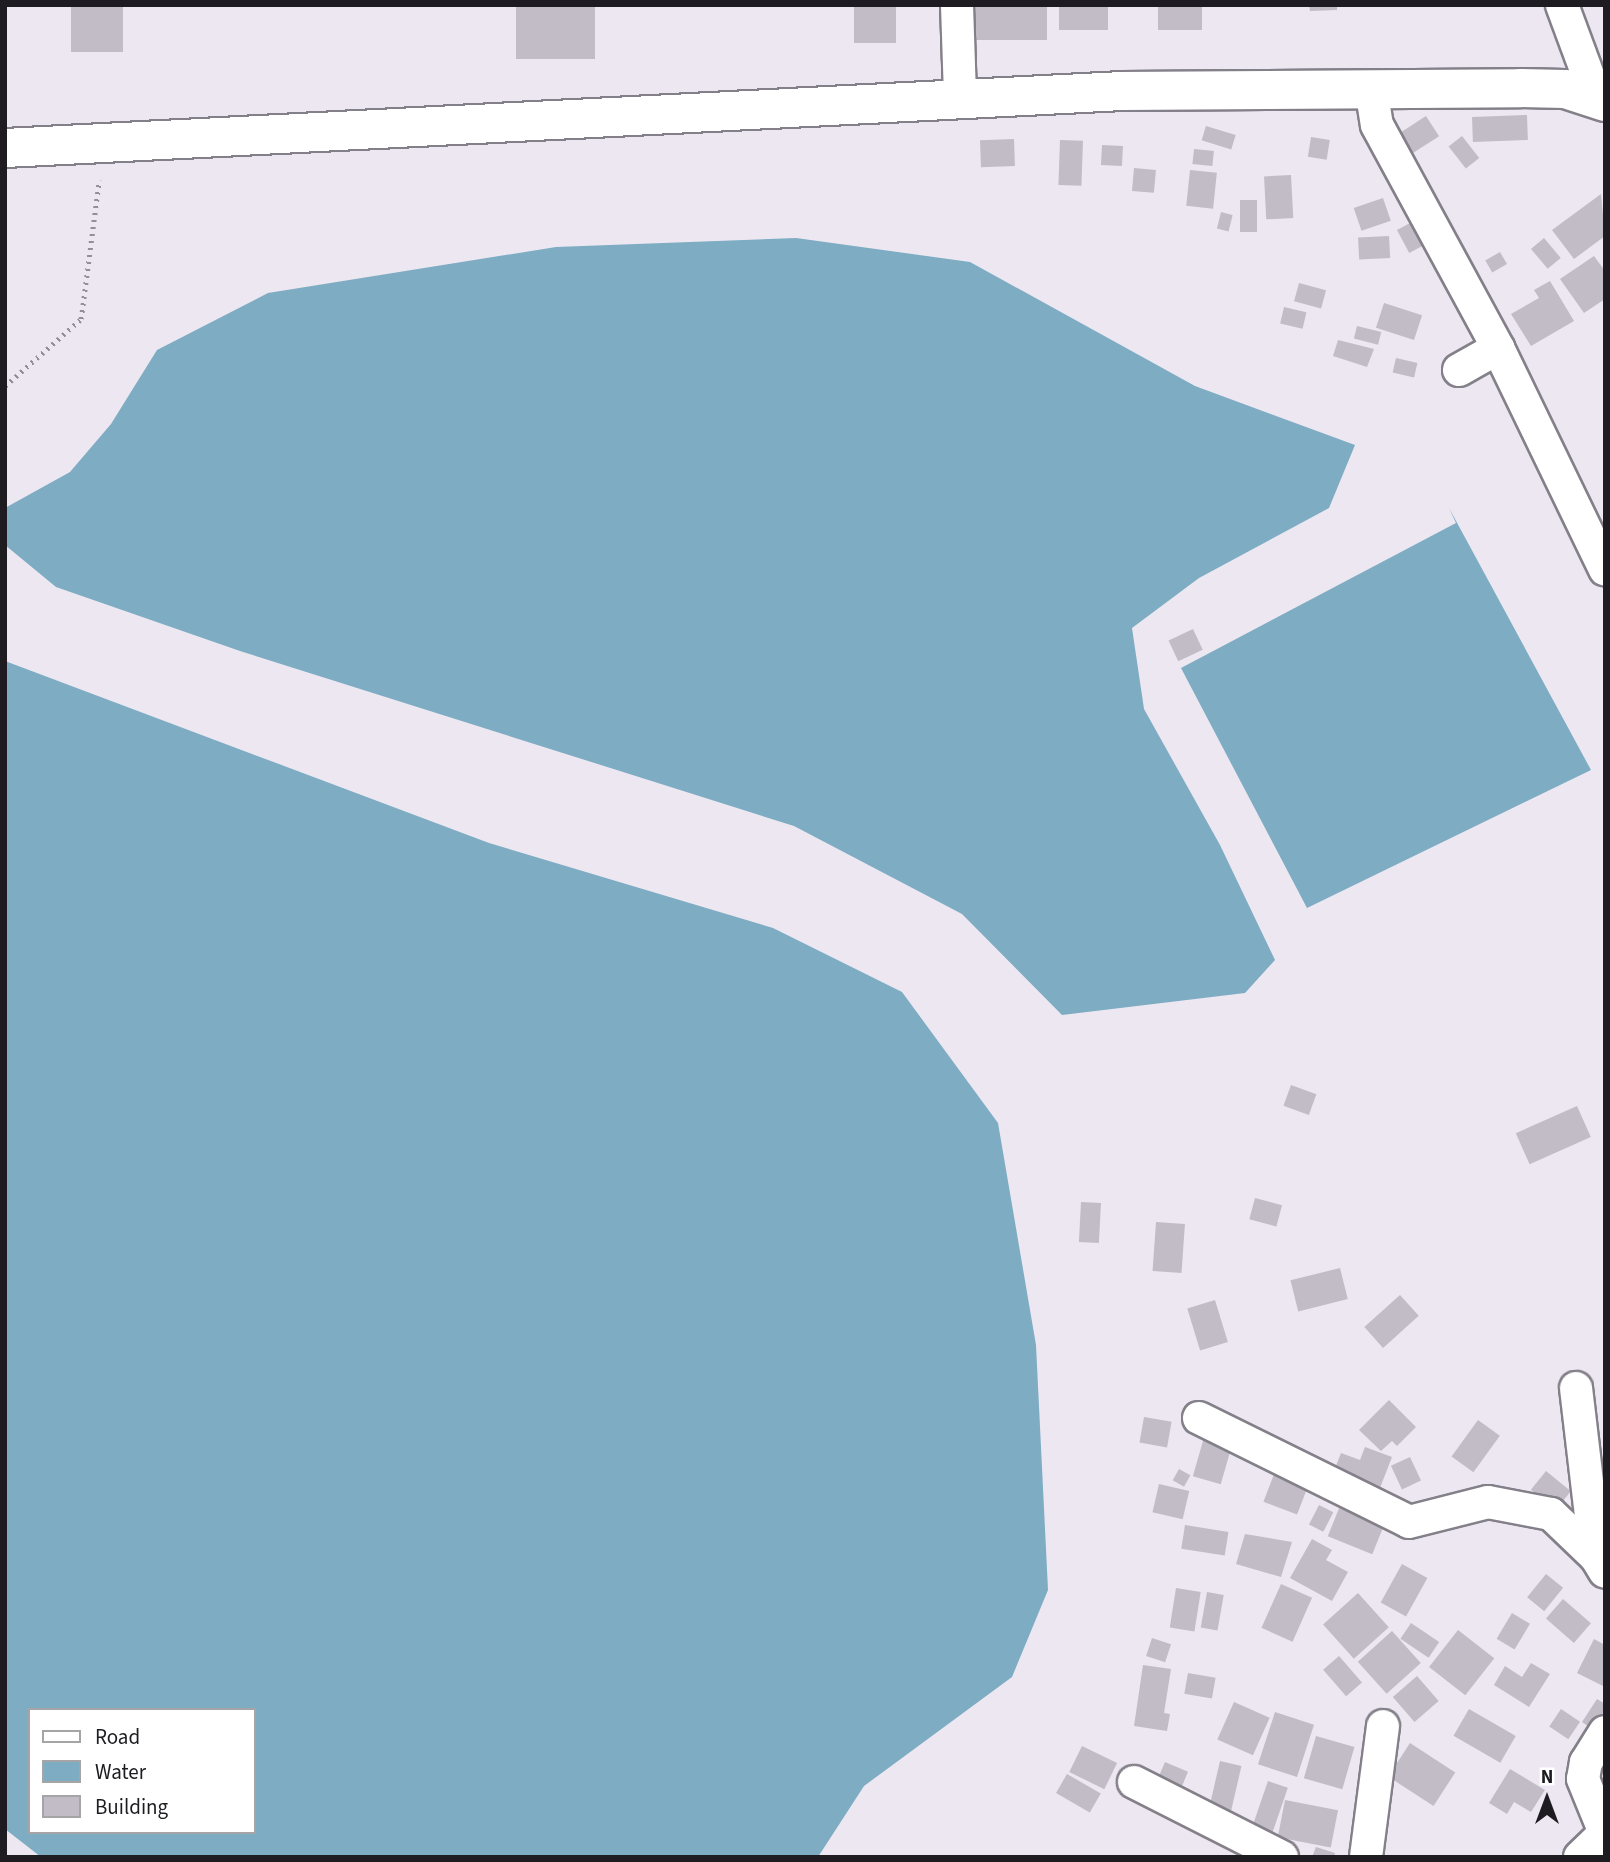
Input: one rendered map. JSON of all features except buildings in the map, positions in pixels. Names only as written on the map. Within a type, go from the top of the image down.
[{"type":"street","points":[[957,5],[960,96]]},
{"type":"street","points":[[1562,5],[1600,99]]},
{"type":"street","points":[[1371,88],[1377,125],[1498,348],[1605,569]]},
{"type":"street","points":[[5,148],[960,96],[1371,88],[1554,89],[1600,99]]},
{"type":"street","points":[[1460,370],[1498,348]]},
{"type":"street","points":[[1576,1388],[1600,1565]]},
{"type":"street","points":[[1199,1418],[1409,1522],[1488,1502],[1551,1514],[1600,1565]]},
{"type":"street","points":[[1366,1857],[1383,1726]]},
{"type":"street","points":[[1580,1857],[1605,1833],[1583,1779],[1586,1762],[1605,1732]]},
{"type":"street","points":[[1134,1782],[1282,1857]]},
{"type":"path","points":[[5,386],[81,319],[104,143]]},
{"type":"water","points":[[796,238],[970,262],[1195,386],[1355,445],[1329,508],[1199,578],[1132,628],[1144,709],[1220,845],[1275,960],[1245,993],[1062,1015],[962,914],[794,826],[240,651],[56,587],[5,545],[5,508],[70,472],[111,424],[157,350],[268,293],[556,247]]},
{"type":"water","points":[[1449,508],[1591,770],[1307,908],[1181,668],[1456,523]]},
{"type":"water","points":[[5,661],[489,843],[773,928],[902,992],[998,1123],[1036,1345],[1048,1590],[1012,1677],[864,1786],[818,1857],[41,1857],[5,1829]]}]
